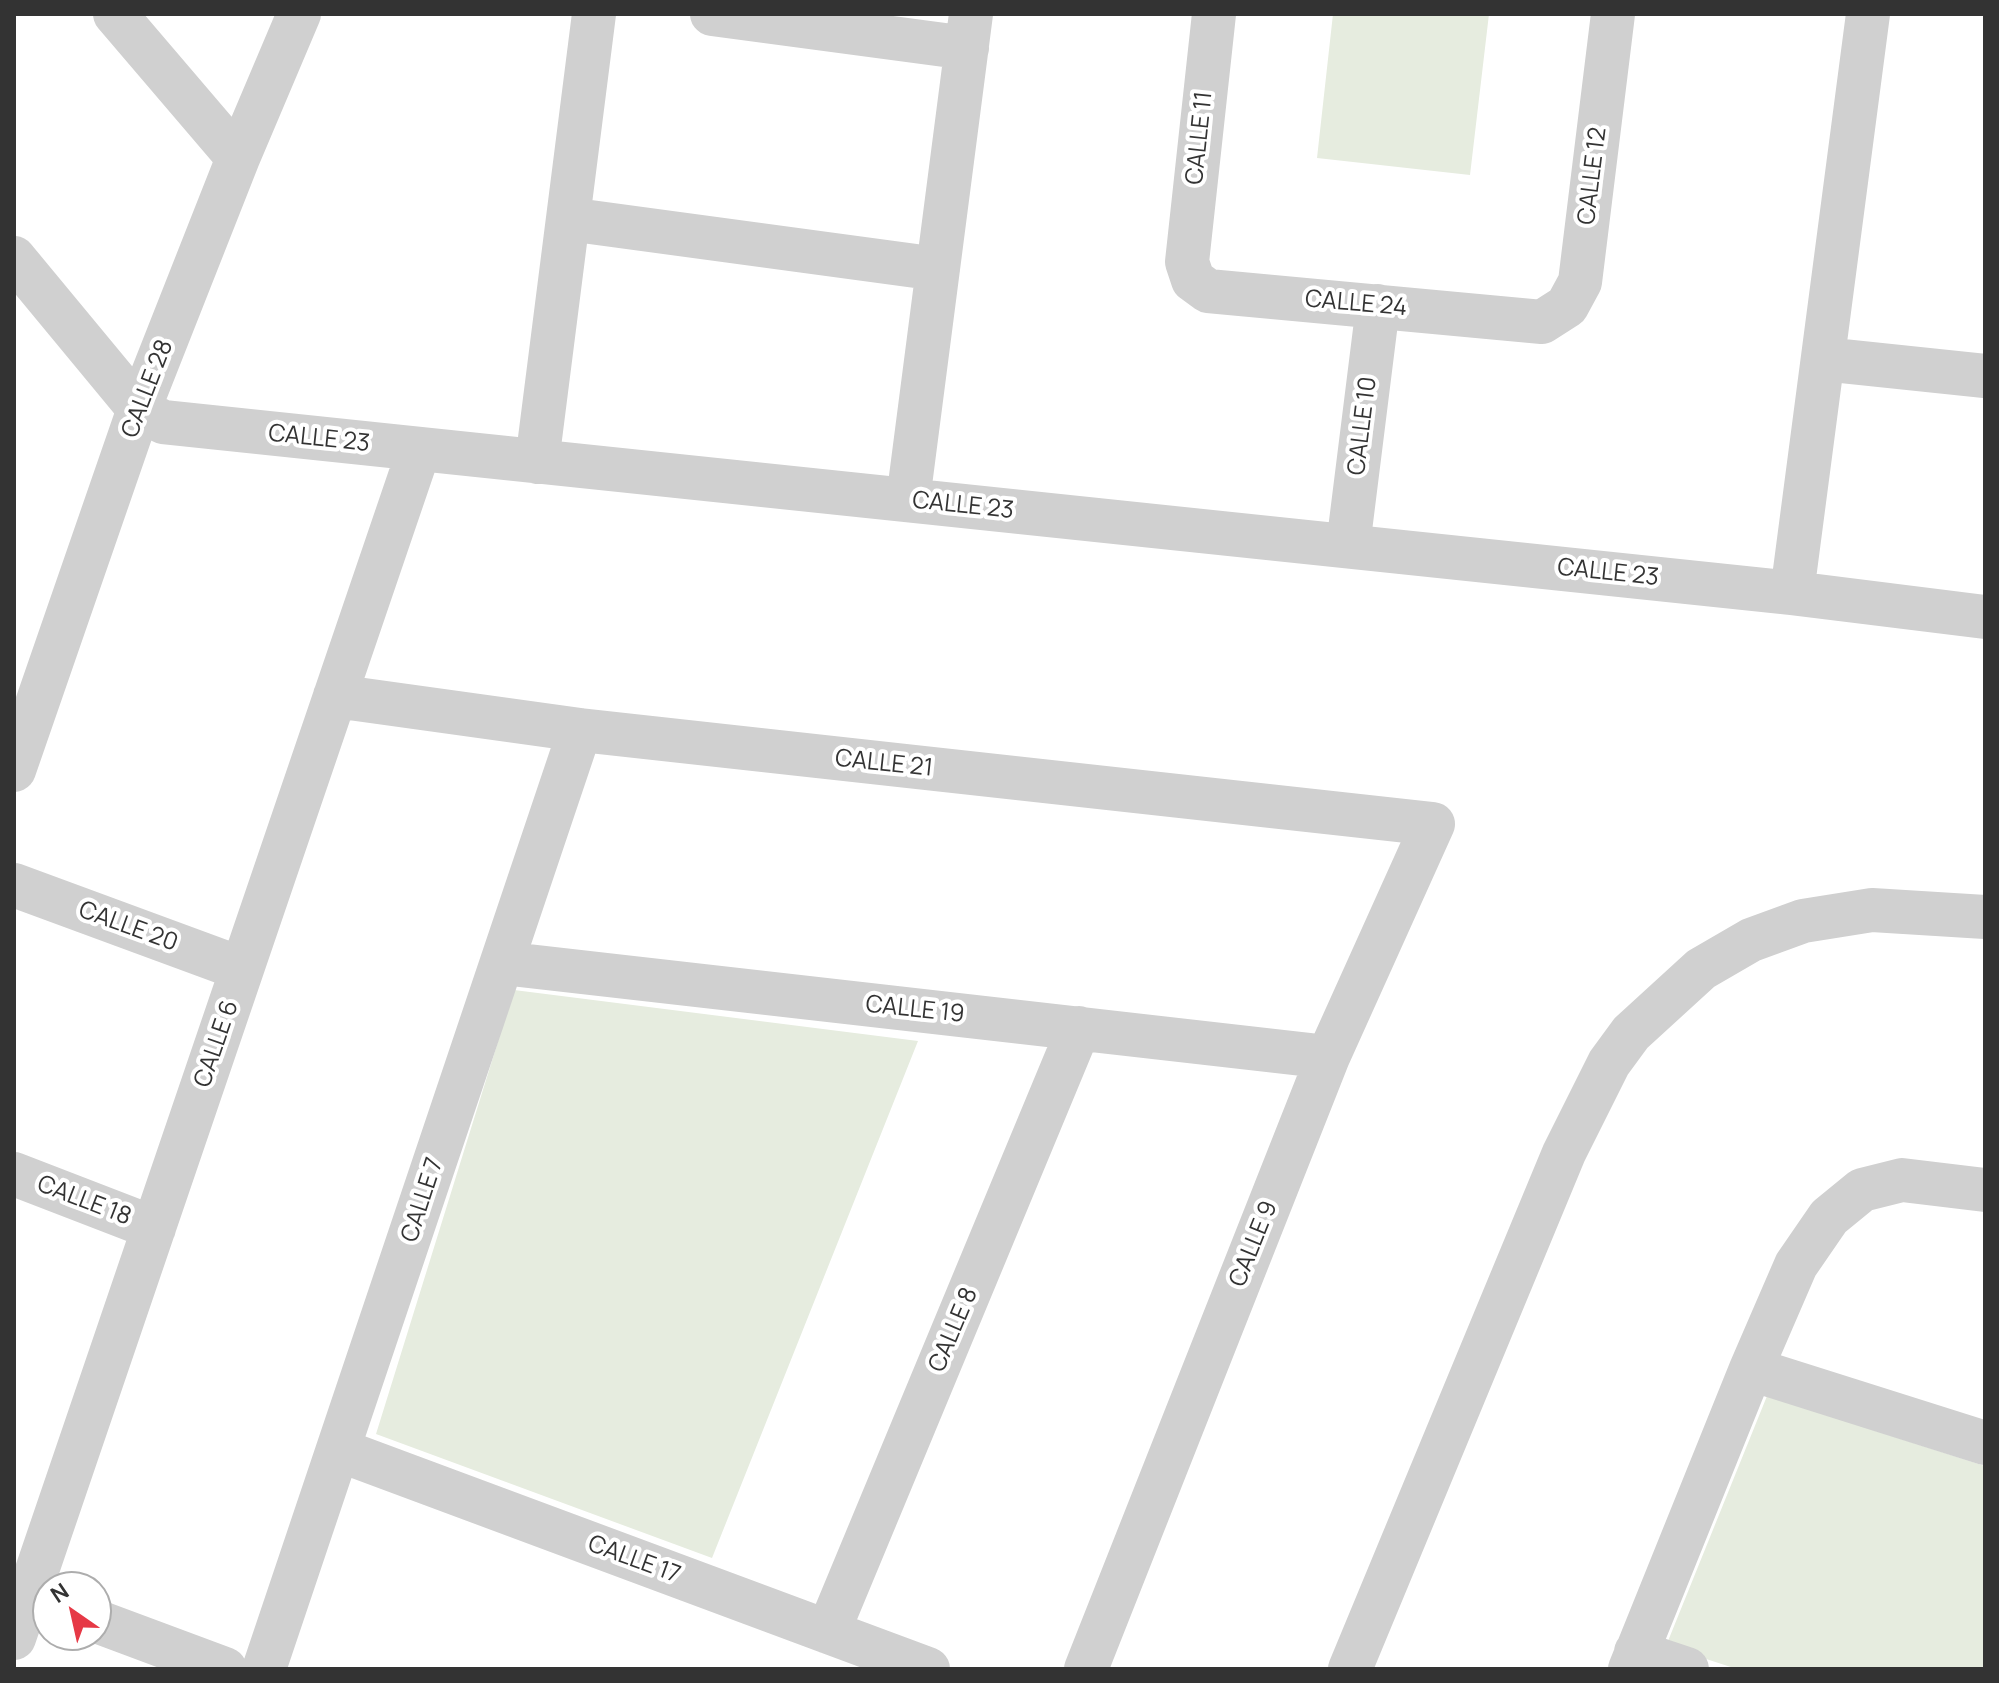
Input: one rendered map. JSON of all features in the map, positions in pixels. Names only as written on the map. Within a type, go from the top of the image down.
[{"type":"street","points":[[115,14],[238,158]]},
{"type":"street","name":"CALLE 28","points":[[14,770],[139,409],[238,158],[299,14]]},
{"type":"street","points":[[537,462],[594,14]]},
{"type":"street","points":[[712,14],[969,31],[908,500]]},
{"type":"street","name":"CALLE 11","points":[[1187,262],[1214,14]]},
{"type":"street","name":"CALLE 12","points":[[1542,322],[1567,306],[1580,282],[1613,14]]},
{"type":"street","points":[[1792,593],[1868,14]]},
{"type":"street","points":[[568,219],[938,269]]},
{"type":"street","name":"CALLE 23","points":[[14,258],[139,409],[163,422],[1792,593],[1985,617]]},
{"type":"street","name":"CALLE 24","points":[[1187,262],[1193,280],[1208,291],[1542,322]]},
{"type":"street","name":"CALLE 10","points":[[1348,546],[1378,306]]},
{"type":"street","points":[[1823,359],[1985,376]]},
{"type":"street","name":"CALLE 6","points":[[14,1638],[419,450]]},
{"type":"street","name":"CALLE 21","points":[[335,696],[580,730],[1433,824]]},
{"type":"street","name":"CALLE 7","points":[[264,1669],[580,730]]},
{"type":"street","name":"CALLE 9","points":[[1086,1669],[1328,1057],[1433,824]]},
{"type":"street","name":"CALLE 20","points":[[14,885],[242,969]]},
{"type":"street","points":[[1350,1669],[1564,1153],[1609,1063],[1631,1033],[1701,969],[1751,940],[1803,921],[1872,910],[1985,917]]},
{"type":"street","name":"CALLE 19","points":[[502,963],[1328,1057]]},
{"type":"street","name":"CALLE 8","points":[[828,1632],[1079,1028]]},
{"type":"street","name":"CALLE 18","points":[[14,1174],[154,1228]]},
{"type":"street","points":[[1687,1669],[1633,1661],[1796,1265],[1829,1217],[1862,1190],[1902,1180],[1985,1190]]},
{"type":"street","points":[[1751,1369],[1985,1443]]},
{"type":"street","name":"CALLE 17","points":[[339,1450],[928,1669]]},
{"type":"street","points":[[112,1627],[225,1669]]},
{"type":"shaded area","points":[[1333,14],[1489,14],[1470,175],[1317,158]]},
{"type":"shaded area","points":[[514,990],[918,1041],[712,1558],[376,1434]]},
{"type":"shaded area","points":[[1767,1396],[1985,1466],[1985,1669],[1737,1669],[1666,1646]]}]
